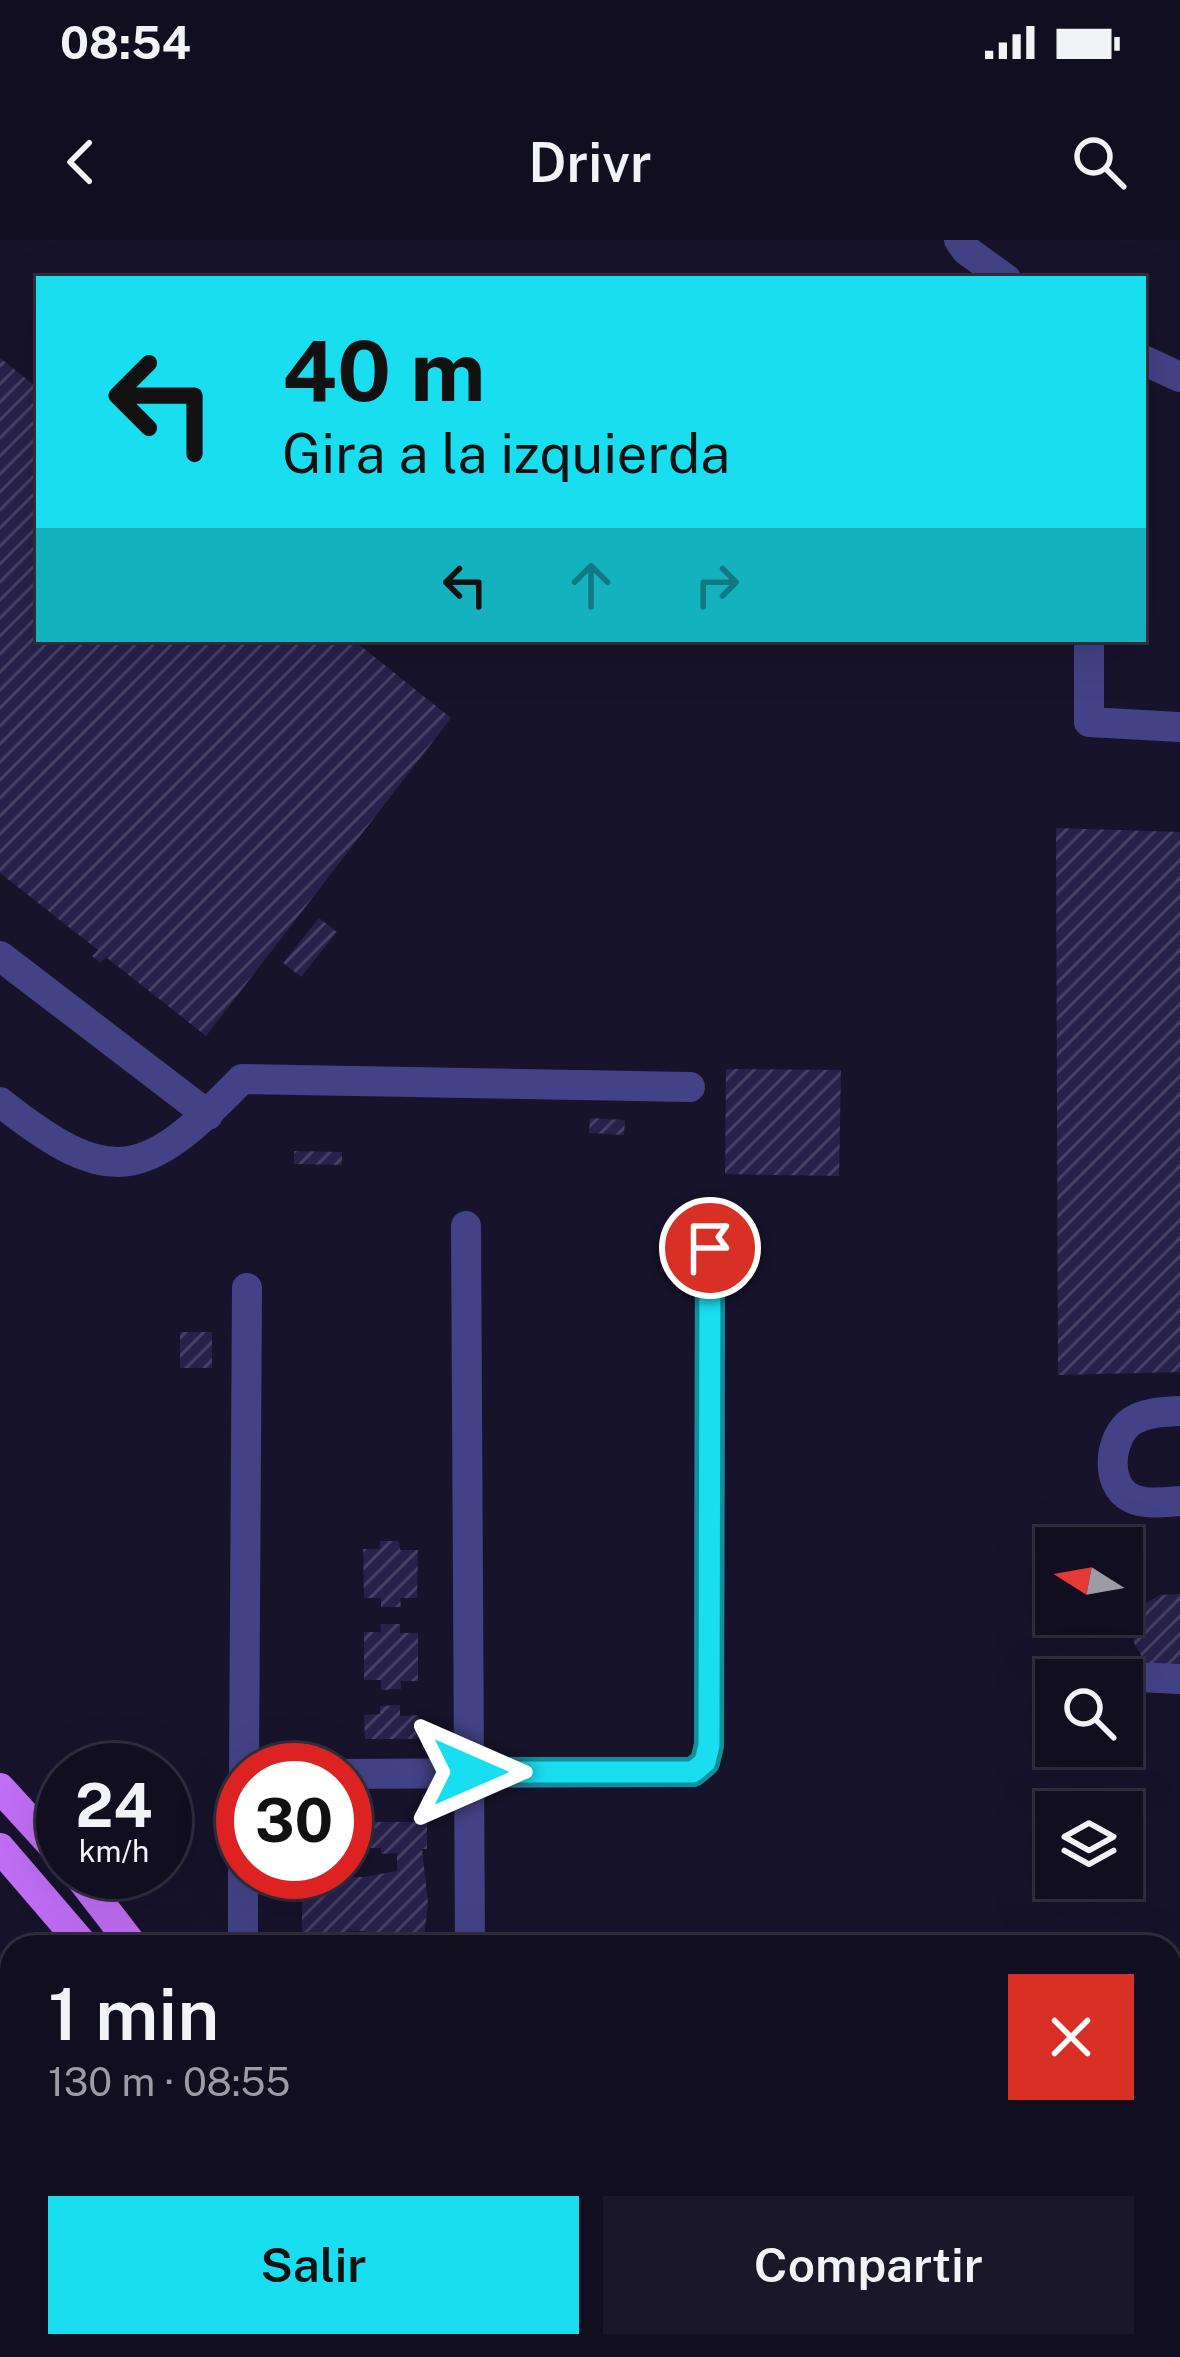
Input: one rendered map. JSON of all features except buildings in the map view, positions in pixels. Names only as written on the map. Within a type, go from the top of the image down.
[{"type":"main road","points":[[0,1788],[36,1827]]},
{"type":"main road","points":[[0,1848],[75,1935]]},
{"type":"main road","points":[[97,1899],[125,1935]]},
{"type":"street","points":[[959,240],[1002,276]]},
{"type":"street","points":[[1146,361],[1180,377]]},
{"type":"street","points":[[1089,642],[1089,722],[1180,727]]},
{"type":"street","points":[[0,956],[208,1115]]},
{"type":"street","points":[[0,1102],[47,1139],[98,1163],[146,1160],[208,1115],[242,1079],[690,1087]]},
{"type":"street","points":[[466,1226],[470,1935]]},
{"type":"street","points":[[372,1774],[693,1772],[705,1762],[709,1745],[710,1248]]},
{"type":"street","points":[[244,1743],[247,1288]]},
{"type":"street","points":[[1180,1411],[1134,1420],[1123,1430],[1113,1458],[1119,1489],[1130,1498],[1180,1502]]},
{"type":"street","points":[[1143,1677],[1180,1679]]},
{"type":"street","points":[[243,1899],[243,1935]]},
{"type":"route","points":[[470,1772],[693,1772],[705,1762],[709,1745],[710,1248]]}]
